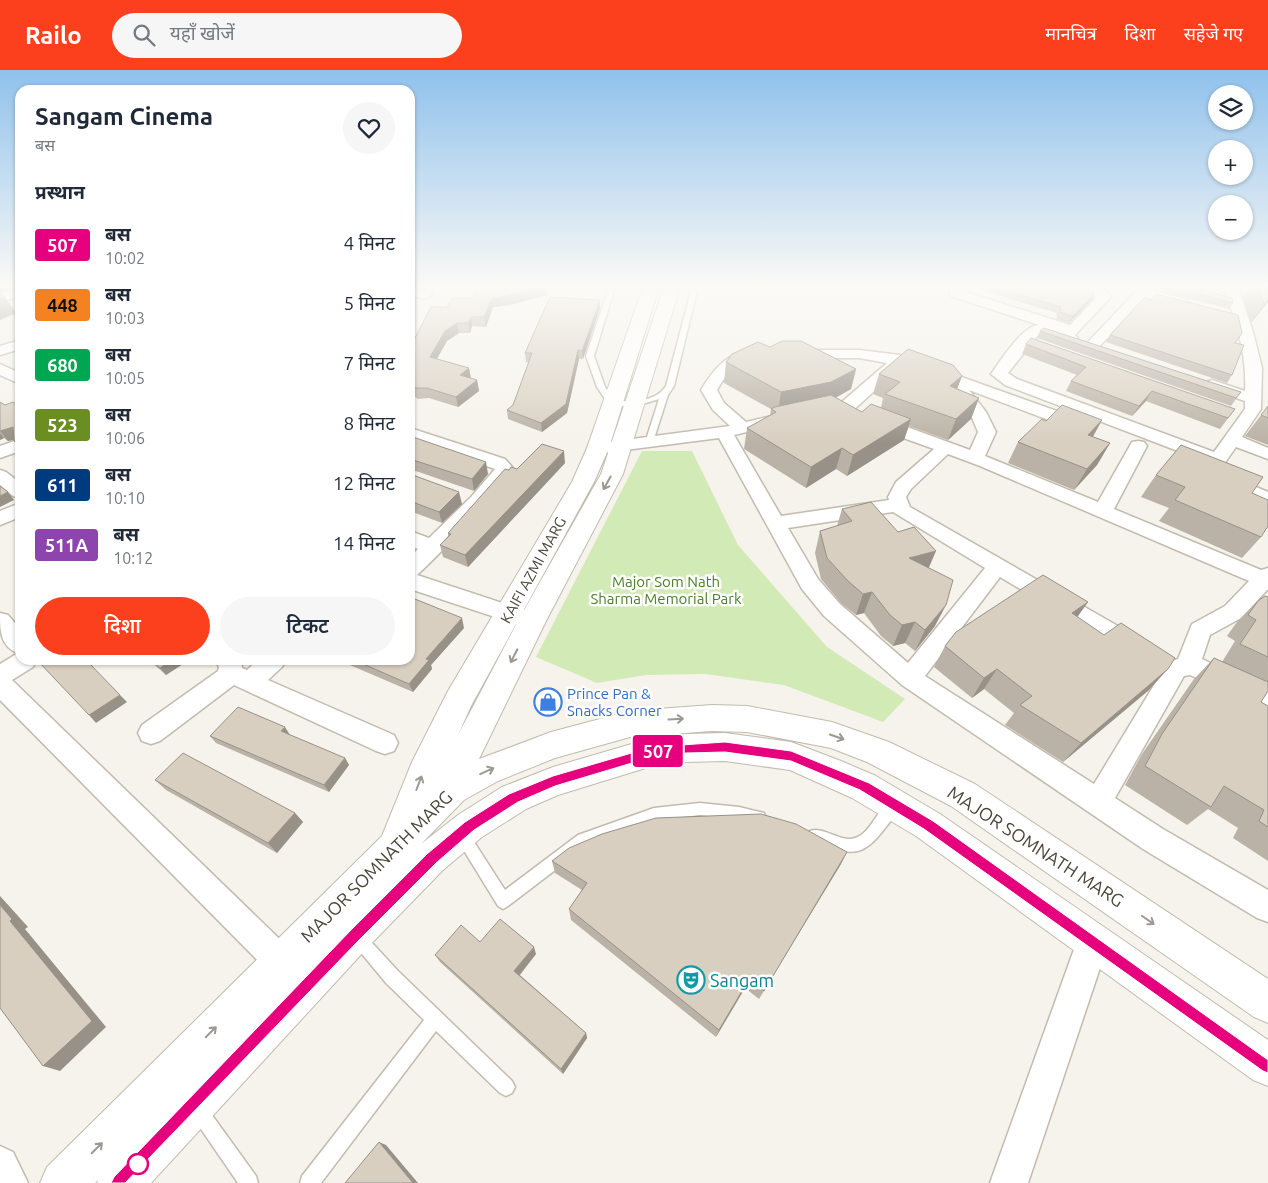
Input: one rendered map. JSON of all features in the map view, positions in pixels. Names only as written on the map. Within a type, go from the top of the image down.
[{"type":"street","name":"KAIFI AZMI MARG","points":[[396,845],[428,762],[459,700],[520,618],[583,482],[609,447],[623,404],[639,339]]},
{"type":"street","points":[[623,404],[650,339]]},
{"type":"street","points":[[1074,339],[1112,351]]},
{"type":"street","points":[[1093,345],[1099,339]]},
{"type":"street","points":[[1043,347],[1024,341],[998,372],[1000,376],[1011,382],[1218,460],[1232,440],[1258,411],[1254,368],[1247,339]]},
{"type":"street","points":[[0,350],[15,346]]},
{"type":"street","points":[[785,355],[858,354],[900,360],[1138,446],[1268,499]]},
{"type":"street","points":[[767,355],[739,358],[728,363],[720,370],[709,390],[734,430],[776,523],[810,584],[832,610],[910,678],[1153,839],[1268,906]]},
{"type":"street","points":[[842,411],[900,360]]},
{"type":"street","points":[[2,370],[15,367]]},
{"type":"street","points":[[2,370],[15,377]]},
{"type":"street","points":[[949,377],[978,412],[987,432],[975,458]]},
{"type":"street","points":[[1197,380],[1258,411]]},
{"type":"street","points":[[0,388],[15,382]]},
{"type":"street","points":[[609,447],[734,430],[809,412],[842,411],[975,458],[1267,578],[1233,612],[1200,630],[1168,662],[1098,802]]},
{"type":"street","points":[[1229,412],[1258,411]]},
{"type":"street","points":[[415,435],[501,465],[504,471],[469,498],[432,547],[415,565]]},
{"type":"street","points":[[1232,440],[1268,454]]},
{"type":"street","points":[[0,453],[15,446]]},
{"type":"street","points":[[1103,512],[1138,446]]},
{"type":"street","points":[[946,447],[902,486],[897,497],[901,510],[997,567],[1168,662],[1196,667],[1268,701]]},
{"type":"street","points":[[0,476],[15,488]]},
{"type":"street","points":[[776,523],[899,505]]},
{"type":"street","points":[[0,519],[15,512]]},
{"type":"street","points":[[415,540],[432,547]]},
{"type":"street","points":[[910,678],[997,567]]},
{"type":"street","points":[[415,583],[520,618],[452,789]]},
{"type":"street","points":[[0,621],[15,639]]},
{"type":"street","points":[[0,676],[17,665]]},
{"type":"street","points":[[151,732],[226,678],[236,672],[258,665]]},
{"type":"street","points":[[236,672],[385,743]]},
{"type":"street","points":[[0,684],[280,962]]},
{"type":"street","name":"MAJOR SOMNATH MARG","points":[[63,1183],[452,789],[487,771],[551,746],[630,724],[703,718],[747,719],[832,735],[878,752],[963,795],[1268,1003]]},
{"type":"street","points":[[120,1183],[355,934],[431,858],[460,834],[514,798],[553,782],[652,752],[686,748],[725,747],[791,756],[864,787],[928,825],[1268,1065]]},
{"type":"street","points":[[1009,1183],[1094,941]]},
{"type":"street","points":[[0,1165],[9,1183]]},
{"type":"lane","points":[[595,339],[590,356],[601,387],[623,404],[664,395]]},
{"type":"lane","points":[[649,443],[664,395],[670,386],[682,339]]},
{"type":"lane","points":[[806,832],[838,846],[856,847],[868,839],[895,805]]},
{"type":"lane","points":[[460,834],[503,901],[584,840],[654,814],[700,809],[739,812],[777,824]]},
{"type":"lane","points":[[355,934],[392,977],[506,1088]]},
{"type":"lane","points":[[309,1183],[435,1019]]},
{"type":"lane","points":[[194,1104],[249,1183]]},
{"type":"green space","name":"Major Som Nath Sharma Memorial Park","points":[[642,451],[692,451],[738,545],[827,647],[905,699],[883,722],[784,685],[705,674],[646,675],[597,683],[536,657]]},
{"type":"building","points":[[415,339],[440,339],[430,357],[469,368],[460,375],[477,380],[456,397],[427,388],[416,388]]},
{"type":"building","points":[[531,339],[586,339],[582,351],[578,350],[566,404],[541,423],[507,410],[513,405],[532,353],[525,353]]},
{"type":"building","points":[[1030,339],[1034,339],[1235,409],[1228,418],[1152,391],[1139,406],[1071,381],[1086,367],[1026,344]]},
{"type":"building","points":[[1063,339],[1078,339],[1241,392],[1236,398]]},
{"type":"building","points":[[1122,339],[1238,339],[1235,343],[1244,345],[1232,375]]},
{"type":"building","points":[[782,341],[801,341],[856,369],[831,382],[781,392],[726,362],[732,354],[758,342],[770,347]]},
{"type":"building","points":[[908,349],[953,365],[962,376],[950,386],[979,398],[956,419],[885,394],[900,382],[879,374]]},
{"type":"building","points":[[831,395],[862,412],[871,404],[911,419],[853,455],[842,448],[811,467],[747,428],[776,412],[771,409],[775,407]]},
{"type":"building","points":[[0,402],[5,405],[13,402],[15,403],[15,442],[13,427],[0,431]]},
{"type":"building","points":[[1062,405],[1102,420],[1088,435],[1110,443],[1087,469],[1018,442],[1042,419],[1046,421]]},
{"type":"building","points":[[1268,406],[1268,418],[1261,415]]},
{"type":"building","points":[[415,438],[486,462],[472,479],[415,461]]},
{"type":"building","points":[[542,444],[564,451],[465,555],[440,545],[451,534],[448,533],[505,469],[509,470],[511,467],[517,469]]},
{"type":"building","points":[[1181,445],[1263,477],[1252,493],[1268,500],[1268,526],[1261,537],[1175,500],[1185,487],[1156,475]]},
{"type":"building","points":[[415,476],[459,492],[439,512],[415,503]]},
{"type":"building","points":[[0,486],[8,492],[0,496]]},
{"type":"building","points":[[871,502],[898,532],[914,527],[936,551],[909,558],[953,580],[946,605],[925,630],[915,622],[902,625],[890,615],[872,592],[863,594],[827,558],[820,531],[852,521],[842,509]]},
{"type":"building","points":[[1043,575],[1088,602],[1072,613],[1104,635],[1121,623],[1175,658],[1168,669],[1081,743],[1020,705],[1032,696],[997,669],[984,678],[945,646],[956,632]]},
{"type":"building","points":[[1265,596],[1268,597],[1268,657],[1240,644],[1256,620],[1248,615],[1258,601]]},
{"type":"building","points":[[415,599],[462,618],[426,659],[429,660],[409,684],[365,665],[415,665]]},
{"type":"building","points":[[1214,658],[1268,682],[1268,691],[1261,702],[1268,706],[1268,827],[1259,821],[1264,810],[1224,786],[1211,807],[1145,766],[1162,734]]},
{"type":"building","points":[[42,665],[91,665],[120,695],[89,715]]},
{"type":"building","points":[[238,707],[285,727],[281,731],[345,758],[324,785],[210,736]]},
{"type":"building","points":[[183,753],[295,813],[268,843],[155,780]]},
{"type":"building","points":[[761,814],[796,824],[847,852],[764,991],[749,979],[719,1030],[569,909],[587,883],[552,861],[569,848],[602,834],[656,818]]},
{"type":"building","points":[[0,905],[12,919],[10,921],[92,1021],[43,1066],[0,1008]]},
{"type":"building","points":[[500,919],[534,947],[514,971],[586,1033],[561,1069],[435,955],[461,925],[480,942]]},
{"type":"building","points":[[379,1142],[413,1183],[345,1183]]},
{"type":"bus line","name":"507","points":[[120,1183],[355,934],[431,858],[470,826],[514,798],[553,782],[652,752],[686,748],[725,747],[753,749],[791,756],[864,787],[928,825],[1268,1065]]},
{"type":"place","name":"Prince Pan & Snacks Corner","points":[[548,702]]},
{"type":"place","name":"Sangam","points":[[691,980]]}]
